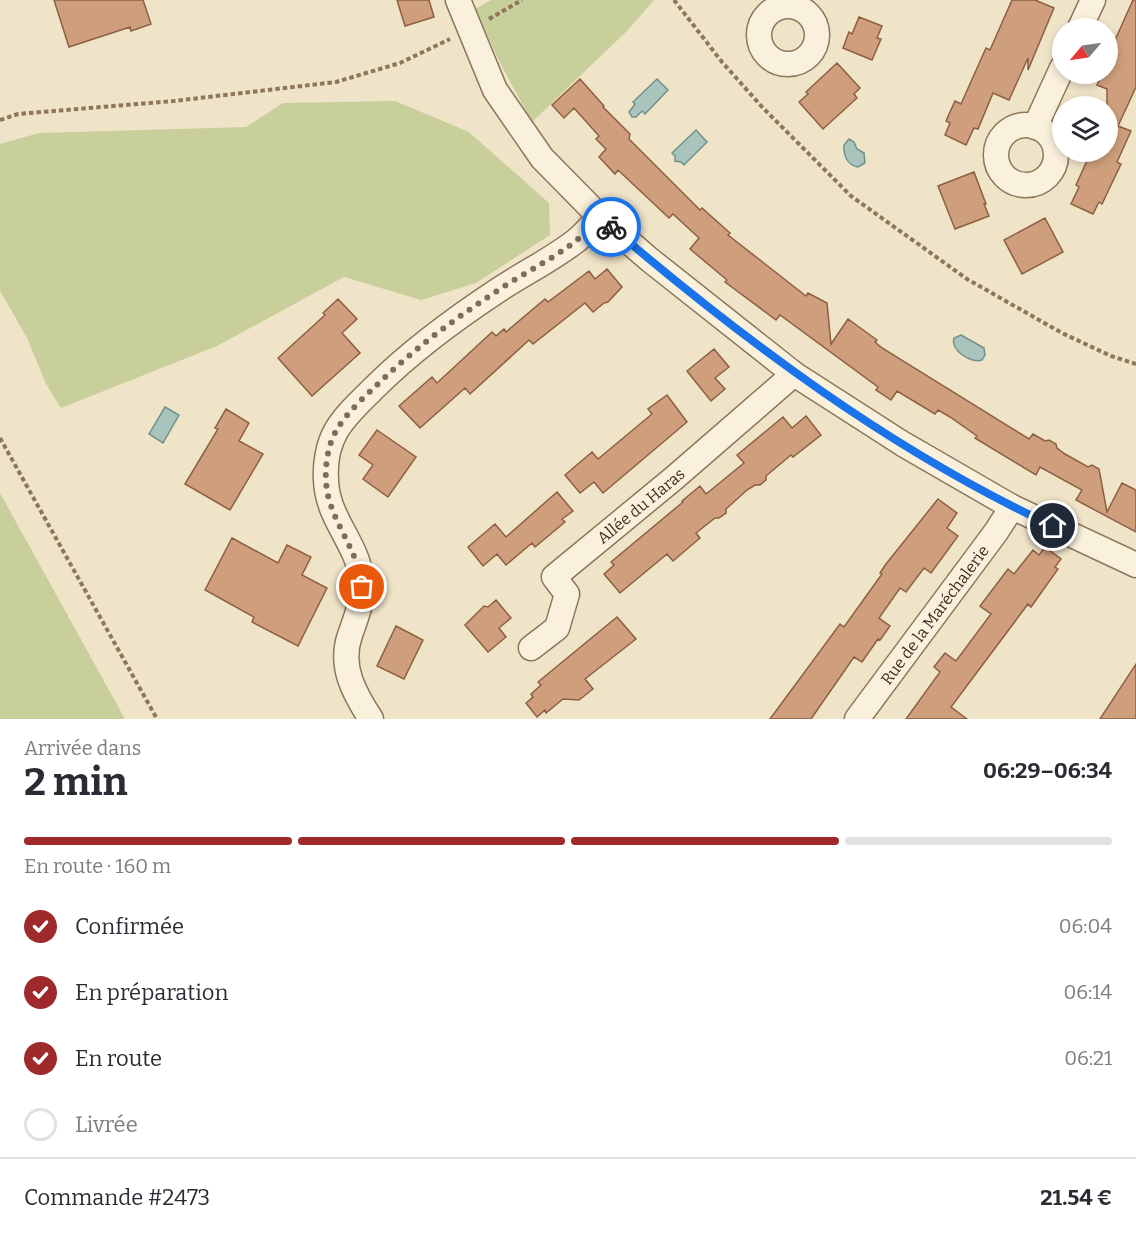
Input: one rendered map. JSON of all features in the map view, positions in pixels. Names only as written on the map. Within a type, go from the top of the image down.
[{"type":"street","points":[[458,0],[495,90],[542,158],[600,217],[650,260],[794,374],[903,444],[1012,507],[1136,565]]},
{"type":"street","points":[[1085,18],[1093,0]]},
{"type":"street","points":[[1035,127],[1055,84]]},
{"type":"street","points":[[371,719],[354,690],[346,665],[349,638],[360,610],[362,587],[359,565],[332,510],[328,495],[326,480],[328,454],[336,431],[359,403],[405,358],[457,319],[578,239],[600,217]]},
{"type":"street","name":"Allée du Haras","points":[[531,648],[557,628],[567,594],[554,577],[673,479],[794,374]]},
{"type":"street","name":"Rue de la Maréchalerie","points":[[857,719],[1012,507]]},
{"type":"path","points":[[0,120],[18,114],[174,101],[336,82],[400,63],[469,30],[522,0]]},
{"type":"path","points":[[674,0],[722,62],[763,108],[851,196],[967,279],[1062,333],[1112,356],[1136,364]]},
{"type":"path","points":[[0,438],[157,719]]},
{"type":"green space","points":[[491,0],[654,0],[629,29],[532,122],[501,65],[475,9]]},
{"type":"green space","points":[[395,101],[469,132],[549,203],[550,235],[476,283],[421,300],[344,277],[217,346],[61,408],[46,384],[27,338],[0,291],[0,144],[39,133],[246,127],[283,103]]},
{"type":"green space","points":[[0,493],[125,719],[0,719]]},
{"type":"water","points":[[657,79],[668,90],[645,114],[642,111],[636,117],[632,117],[629,112],[635,104],[633,102]]},
{"type":"water","points":[[696,130],[707,142],[684,165],[675,161],[672,153]]},
{"type":"water","points":[[849,139],[854,142],[857,149],[864,153],[865,163],[858,167],[848,162],[845,156],[844,145]]},
{"type":"water","points":[[961,335],[984,348],[985,355],[982,360],[972,360],[958,351],[954,338]]},
{"type":"water","points":[[165,407],[179,415],[163,443],[149,434]]},
{"type":"building","points":[[54,0],[143,0],[151,24],[131,31],[130,27],[69,47]]},
{"type":"building","points":[[397,0],[429,0],[434,17],[405,26]]},
{"type":"building","points":[[1012,0],[1035,0],[1054,8],[1028,70],[1028,58],[1009,100],[993,93],[978,129],[974,128],[966,145],[945,135],[950,123],[946,121],[955,101],[961,104],[986,48],[990,50]]},
{"type":"building","points":[[1133,0],[1136,0],[1136,87],[1118,126],[1118,96],[1107,96],[1107,89],[1097,85],[1118,84],[1118,33]]},
{"type":"building","points":[[859,17],[882,26],[877,38],[881,39],[872,60],[843,48],[849,32],[852,34]]},
{"type":"building","points":[[837,63],[860,88],[854,94],[857,98],[823,129],[799,102],[808,94],[806,92]]},
{"type":"building","points":[[580,79],[603,107],[630,134],[629,139],[700,210],[702,208],[730,233],[728,235],[806,296],[808,293],[827,303],[831,344],[848,319],[877,340],[875,342],[882,348],[1029,439],[1033,434],[1045,441],[1049,440],[1065,454],[1088,467],[1092,465],[1099,469],[1107,512],[1122,483],[1136,490],[1136,532],[1076,500],[1082,490],[1040,467],[1036,475],[975,438],[977,436],[938,410],[935,414],[897,391],[891,400],[876,390],[878,387],[780,315],[776,320],[725,282],[727,280],[690,249],[699,238],[673,214],[669,218],[618,170],[615,174],[599,157],[606,149],[596,139],[599,136],[574,108],[564,118],[552,105]]},
{"type":"building","points":[[1118,126],[1131,131],[1118,160]]},
{"type":"building","points":[[1086,162],[1121,164],[1102,204],[1099,202],[1093,214],[1071,204],[1079,187],[1076,185]]},
{"type":"building","points":[[974,172],[989,216],[955,229],[938,186]]},
{"type":"building","points":[[1045,218],[1063,252],[1022,274],[1004,240]]},
{"type":"building","points":[[607,269],[622,287],[608,302],[593,312],[585,303],[533,344],[529,340],[470,394],[465,388],[420,428],[399,406],[432,377],[437,383],[492,332],[496,336],[504,329],[506,332],[545,299],[548,302],[589,271],[595,279]]},
{"type":"building","points":[[338,299],[357,319],[342,333],[360,353],[312,396],[278,358],[325,315],[323,313]]},
{"type":"building","points":[[714,349],[729,367],[715,378],[725,389],[711,401],[687,371]]},
{"type":"building","points":[[667,395],[687,422],[603,493],[594,482],[580,493],[565,475],[592,452],[598,459],[652,414],[648,409]]},
{"type":"building","points":[[226,409],[249,423],[239,441],[263,454],[230,510],[185,484],[218,429],[215,428]]},
{"type":"building","points":[[806,416],[821,435],[793,457],[791,455],[766,476],[766,480],[760,485],[747,490],[726,509],[726,513],[715,518],[696,533],[700,538],[673,561],[667,554],[620,593],[604,574],[614,565],[611,562],[700,486],[706,494],[744,463],[737,455],[783,417],[792,428]]},
{"type":"building","points":[[377,430],[416,457],[388,497],[363,479],[373,465],[359,455]]},
{"type":"building","points":[[557,492],[573,511],[562,519],[565,522],[535,547],[532,543],[506,565],[497,554],[483,566],[468,547],[495,524],[506,537]]},
{"type":"building","points":[[938,499],[957,513],[947,528],[958,536],[931,573],[924,568],[906,592],[900,588],[879,618],[890,626],[880,640],[878,639],[862,662],[854,657],[811,719],[770,719],[840,624],[844,627],[882,574],[880,573],[886,564]]},
{"type":"building","points":[[232,538],[278,563],[287,545],[311,557],[302,575],[327,588],[298,646],[252,622],[254,617],[205,590]]},
{"type":"building","points":[[1045,547],[1061,559],[1055,567],[1058,569],[1031,607],[1028,604],[951,707],[967,719],[906,719],[940,672],[934,667],[945,653],[956,661],[991,614],[980,606],[1008,569],[1014,574],[1033,550],[1039,555]]},
{"type":"building","points":[[496,600],[511,618],[499,628],[506,637],[488,652],[465,625],[484,606],[488,607]]},
{"type":"building","points":[[617,617],[636,639],[585,679],[593,689],[579,700],[563,699],[546,713],[545,710],[537,717],[526,703],[533,697],[531,694],[541,685],[538,682]]},
{"type":"building","points":[[396,626],[423,640],[404,679],[377,666]]},
{"type":"building","points":[[1136,664],[1136,719],[1100,719]]},
{"type":"way so far","points":[[362,587],[359,565],[332,510],[328,495],[326,480],[328,454],[336,431],[359,403],[394,368],[448,325],[500,289],[556,255],[578,239],[600,217],[611,227]]},
{"type":"route","points":[[611,227],[794,374],[903,444],[1012,507],[1053,526]]}]
